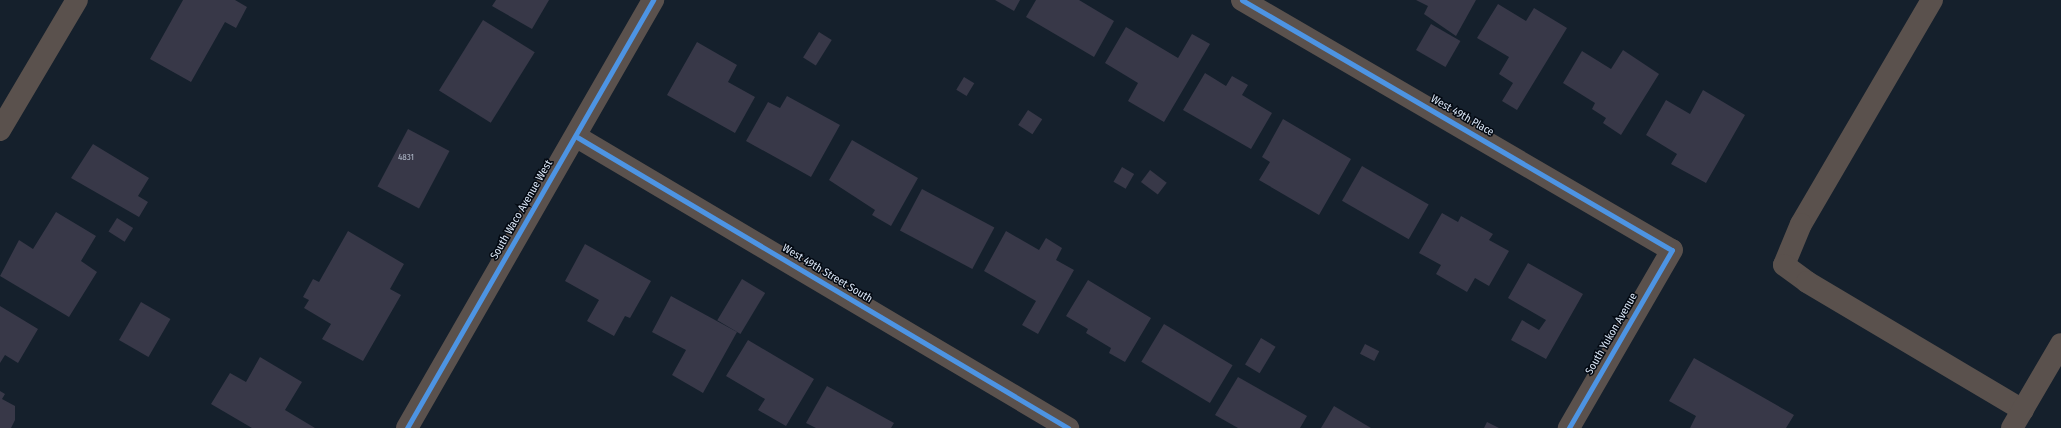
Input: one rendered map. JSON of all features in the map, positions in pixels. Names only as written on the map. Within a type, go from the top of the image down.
[{"type":"street","points":[[0,130],[77,0]]},
{"type":"street","name":"South Waco Avenue West","points":[[407,428],[577,137],[653,0]]},
{"type":"street","name":"West 49th Place","points":[[1242,0],[1672,250]]},
{"type":"street","points":[[1932,0],[1801,224],[1784,265],[1807,282],[2023,410]]},
{"type":"street","name":"West 49th Street South","points":[[577,137],[1068,428]]},
{"type":"street","name":"South Yukon Avenue","points":[[1569,428],[1672,250]]},
{"type":"street","points":[[2012,428],[2061,344]]},
{"type":"building","points":[[183,0],[235,0],[247,7],[236,28],[225,22],[191,82],[150,59]]},
{"type":"building","points":[[496,0],[549,0],[532,29],[492,6]]},
{"type":"building","points":[[995,0],[1020,0],[1014,11]]},
{"type":"building","points":[[1036,0],[1079,0],[1114,21],[1094,57],[1026,17]]},
{"type":"building","points":[[1416,0],[1476,0],[1456,36],[1424,14],[1428,6]]},
{"type":"building","points":[[1498,4],[1526,21],[1534,8],[1567,28],[1517,110],[1502,101],[1513,83],[1499,74],[1509,57],[1477,38]]},
{"type":"building","points":[[483,20],[535,52],[491,123],[439,90]]},
{"type":"building","points":[[1431,24],[1460,41],[1445,67],[1416,50]]},
{"type":"building","points":[[1126,27],[1178,58],[1192,34],[1210,44],[1164,122],[1128,101],[1138,83],[1105,63]]},
{"type":"building","points":[[819,32],[832,40],[816,65],[803,57]]},
{"type":"building","points":[[697,42],[737,65],[728,82],[755,97],[735,133],[667,95]]},
{"type":"building","points":[[1623,50],[1659,74],[1621,135],[1603,123],[1606,118],[1592,109],[1595,103],[1563,83],[1582,51],[1611,69]]},
{"type":"building","points":[[1205,73],[1226,86],[1232,76],[1248,85],[1242,95],[1272,113],[1251,149],[1183,110]]},
{"type":"building","points":[[964,77],[974,83],[967,96],[956,90]]},
{"type":"building","points":[[1703,90],[1745,115],[1706,183],[1671,164],[1677,154],[1646,135],[1666,100],[1690,114]]},
{"type":"building","points":[[787,96],[840,125],[811,177],[746,141],[768,102],[780,108]]},
{"type":"building","points":[[1028,110],[1042,119],[1032,134],[1018,125]]},
{"type":"building","points":[[1283,119],[1351,159],[1319,215],[1259,180],[1270,162],[1262,157]]},
{"type":"building","points":[[408,129],[449,151],[419,208],[377,186]]},
{"type":"building","points":[[852,140],[918,178],[891,226],[872,215],[875,210],[829,180]]},
{"type":"building","points":[[93,144],[149,178],[138,196],[148,202],[139,217],[71,178]]},
{"type":"building","points":[[1362,166],[1429,204],[1409,239],[1342,201]]},
{"type":"building","points":[[1122,167],[1134,174],[1126,189],[1114,182]]},
{"type":"building","points":[[1150,170],[1167,183],[1158,195],[1141,182]]},
{"type":"building","points":[[922,189],[994,227],[972,269],[900,230]]},
{"type":"building","points":[[56,212],[96,236],[81,261],[97,272],[69,317],[0,276],[19,240],[33,249]]},
{"type":"building","points":[[1442,213],[1458,222],[1461,216],[1493,234],[1489,240],[1509,251],[1489,286],[1475,278],[1467,292],[1436,274],[1441,265],[1419,253]]},
{"type":"building","points":[[117,218],[133,228],[125,242],[109,232]]},
{"type":"building","points":[[348,231],[404,264],[390,289],[401,295],[363,361],[322,339],[331,324],[304,308],[309,300],[303,297],[313,279],[319,282]]},
{"type":"building","points":[[1006,231],[1039,250],[1046,238],[1062,248],[1056,260],[1074,270],[1038,334],[1022,325],[1036,301],[984,271]]},
{"type":"building","points":[[585,244],[651,281],[630,318],[625,316],[614,336],[587,321],[599,300],[565,281]]},
{"type":"building","points":[[1528,263],[1583,294],[1546,359],[1511,340],[1522,320],[1539,330],[1546,320],[1508,298]]},
{"type":"building","points":[[742,279],[765,293],[740,334],[717,320]]},
{"type":"building","points":[[1088,280],[1151,318],[1125,362],[1109,353],[1111,348],[1086,333],[1088,329],[1066,316]]},
{"type":"building","points":[[671,296],[737,332],[703,393],[672,375],[686,350],[652,332]]},
{"type":"building","points":[[141,302],[170,319],[148,357],[119,340]]},
{"type":"building","points":[[0,306],[38,329],[18,363],[5,355],[0,363]]},
{"type":"building","points":[[1164,324],[1233,365],[1210,403],[1141,362]]},
{"type":"building","points":[[1261,338],[1276,347],[1260,373],[1245,365]]},
{"type":"building","points":[[748,340],[814,379],[786,426],[758,410],[765,399],[726,376]]},
{"type":"building","points":[[1365,344],[1379,351],[1374,361],[1360,354]]},
{"type":"building","points":[[260,357],[302,382],[285,410],[315,428],[252,428],[211,404],[230,373],[246,382]]},
{"type":"building","points":[[1694,358],[1794,415],[1786,428],[1690,428],[1696,416],[1669,401]]},
{"type":"building","points":[[1238,377],[1307,416],[1300,428],[1238,428],[1215,415]]},
{"type":"building","points":[[827,386],[894,423],[891,428],[816,428],[806,423]]},
{"type":"building","points":[[0,391],[5,394],[2,399],[15,406],[15,420],[11,428],[0,428]]},
{"type":"building","points":[[1334,406],[1371,428],[1321,428]]},
{"type":"building","points":[[1487,422],[1499,428],[1484,428]]},
{"type":"cycle path","points":[[407,428],[653,0]]},
{"type":"cycle path","points":[[1242,0],[1672,250],[1569,428]]},
{"type":"cycle path","points":[[577,137],[1068,428]]}]
